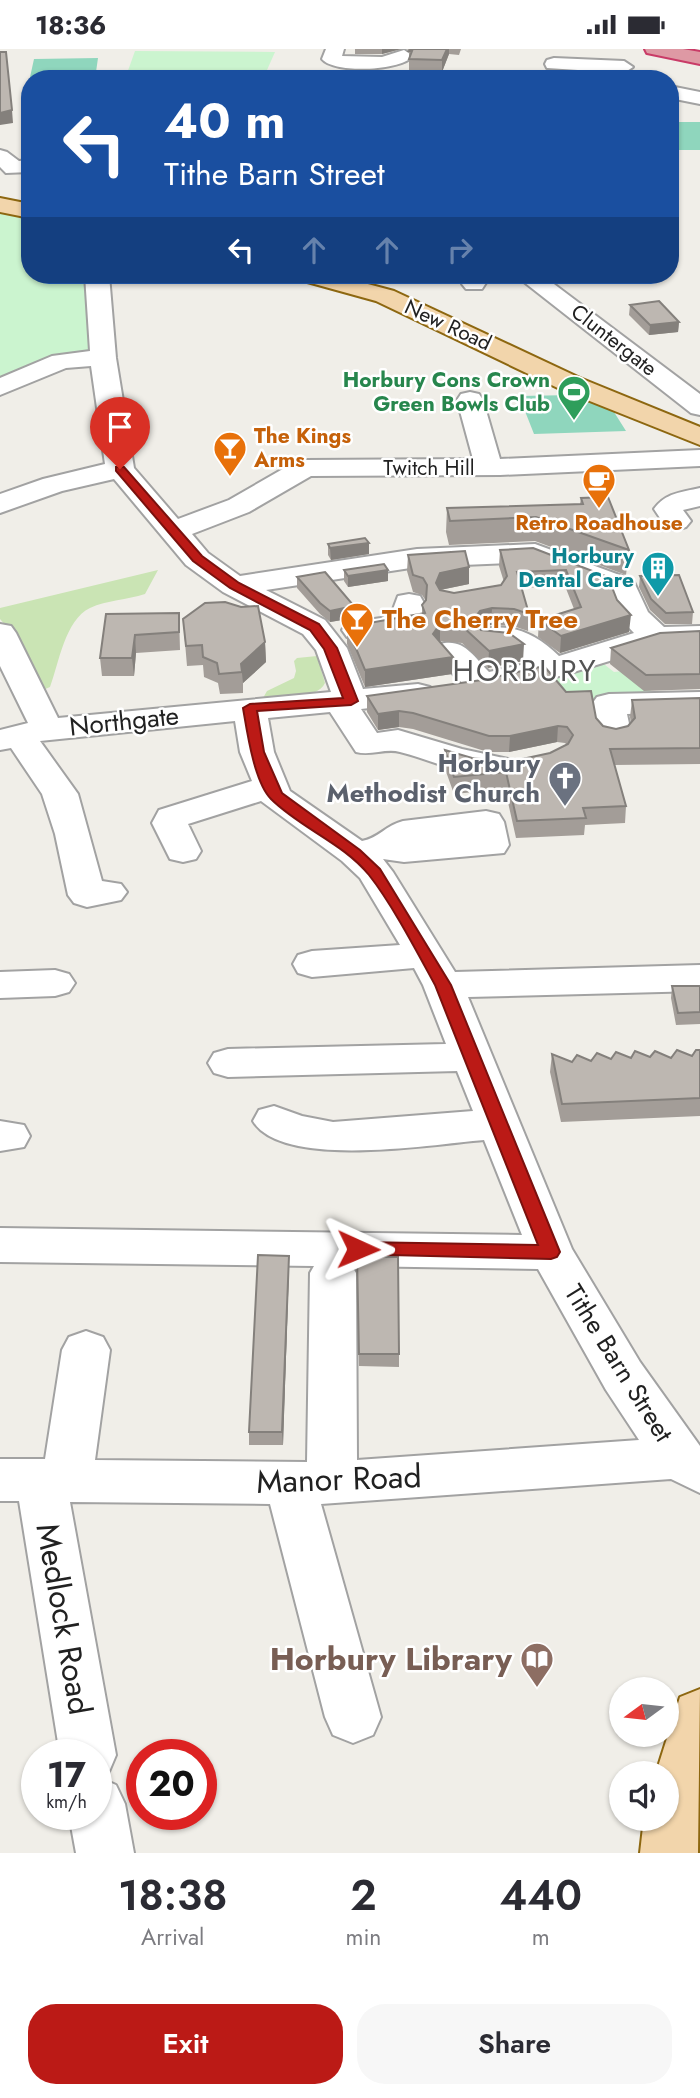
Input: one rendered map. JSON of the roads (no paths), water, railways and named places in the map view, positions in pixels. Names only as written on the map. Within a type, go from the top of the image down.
[{"type":"highway","points":[[654,49],[700,58]]},
{"type":"main road","points":[[0,205],[21,209]]},
{"type":"main road","name":"New Road","points":[[341,284],[385,296],[571,384],[700,437]]},
{"type":"main road","points":[[669,1853],[673,1812],[700,1715]]},
{"type":"street","points":[[335,49],[331,59],[335,61],[383,63],[404,56]]},
{"type":"street","points":[[555,64],[624,67]]},
{"type":"street","points":[[679,94],[700,98]]},
{"type":"street","points":[[1,156],[21,153]]},
{"type":"street","points":[[1,156],[14,168],[21,167]]},
{"type":"street","points":[[98,284],[103,358],[120,469],[197,559],[234,586],[314,627],[331,648],[345,701],[368,745],[398,740],[482,764],[500,766],[528,762]]},
{"type":"street","name":"Cluntergate","points":[[539,284],[694,397]]},
{"type":"street","points":[[0,387],[61,361],[103,358]]},
{"type":"street","points":[[470,400],[489,467]]},
{"type":"street","name":"Twitch Hill","points":[[174,531],[239,506],[305,468],[489,467],[700,458]]},
{"type":"street","points":[[0,504],[53,485],[120,469]]},
{"type":"street","points":[[676,521],[668,509],[676,502],[700,497]]},
{"type":"street","points":[[234,586],[417,558],[535,553],[554,547],[622,586],[620,605],[656,637]]},
{"type":"street","points":[[479,556],[487,585]]},
{"type":"street","points":[[321,636],[400,622],[407,617],[409,603]]},
{"type":"street","points":[[0,633],[22,734],[60,795],[73,834],[87,895],[107,892]]},
{"type":"street","name":"Northgate","points":[[22,734],[250,708],[398,697],[553,668],[656,637],[700,635]]},
{"type":"street","points":[[491,637],[511,636],[523,639],[553,668]]},
{"type":"street","points":[[451,651],[481,683]]},
{"type":"street","points":[[614,733],[609,704],[700,702]]},
{"type":"street","name":"Tithe Barn Street","points":[[250,708],[257,752],[275,796],[372,850],[374,872],[435,970],[551,1252],[623,1376],[689,1465]]},
{"type":"street","points":[[183,851],[170,823],[172,818],[270,787]]},
{"type":"street","points":[[312,964],[700,978]]},
{"type":"street","points":[[0,985],[55,983]]},
{"type":"street","points":[[228,1063],[472,1057]]},
{"type":"street","points":[[274,1121],[293,1130],[333,1137],[499,1124]]},
{"type":"street","points":[[0,1245],[551,1252]]},
{"type":"street","points":[[333,1273],[311,1483],[353,1717]]},
{"type":"street","name":"Medlock Road","points":[[85,1739],[36,1481],[86,1350]]},
{"type":"street","name":"Manor Road","points":[[36,1481],[311,1483],[689,1465]]},
{"type":"street","points":[[101,1830],[105,1853]]},
{"type":"place","name":"Horbury Cons Crown Green Bowls Club","points":[[574,422]]},
{"type":"place","name":"The Kings Arms","points":[[230,478]]},
{"type":"place","name":"Retro Roadhouse","points":[[599,510]]},
{"type":"place","name":"Horbury Dental Care","points":[[658,598]]},
{"type":"place","name":"The Cherry Tree","points":[[357,649]]},
{"type":"place","name":"Horbury Methodist Church","points":[[565,808]]},
{"type":"place","name":"Horbury Library","points":[[537,1689]]},
{"type":"district","name":"HORBURY","points":[[525,670]]}]
